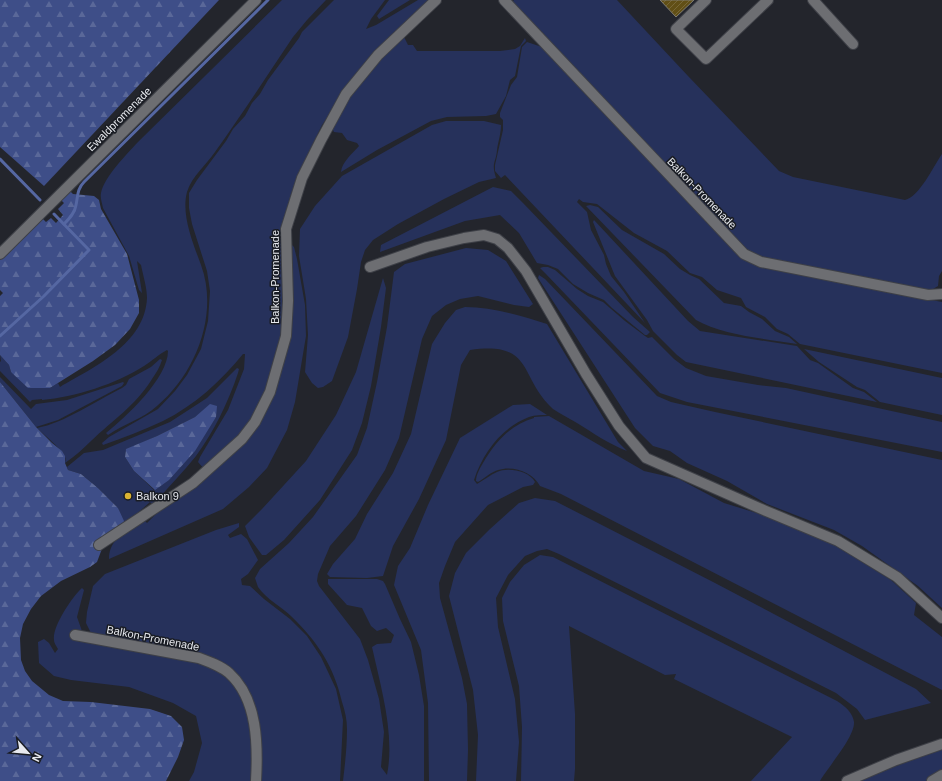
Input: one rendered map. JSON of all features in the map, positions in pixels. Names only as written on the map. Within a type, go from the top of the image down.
[{"type":"lane","name":"Ewaldpromenade","points":[[0,254],[256,0]]},
{"type":"lane","name":"Balkon-Promenade","points":[[99,545],[193,483],[242,439],[255,422],[270,392],[286,336],[288,301],[286,229],[302,178],[346,94],[378,55],[436,0]]},
{"type":"lane","name":"Balkon-Promenade","points":[[504,0],[744,254],[762,262],[928,295],[942,294]]},
{"type":"lane","points":[[706,0],[676,29],[706,59],[768,0]]},
{"type":"lane","points":[[813,0],[853,44]]},
{"type":"lane","points":[[370,267],[427,247],[464,238],[484,235],[497,239],[508,248],[526,272],[586,374],[619,426],[646,458],[838,541],[897,578],[942,618]]},
{"type":"lane","name":"Balkon-Promenade","points":[[75,635],[199,658],[212,662],[229,673],[239,683],[246,695],[250,707],[257,752],[256,781]]},
{"type":"lane","points":[[848,781],[896,760],[942,744]]},
{"type":"lane","points":[[932,781],[942,775]]},
{"type":"shaded area","points":[[282,0],[326,0],[293,37],[225,138],[189,186],[186,201],[187,219],[191,238],[206,284],[207,303],[205,322],[200,342],[193,360],[183,377],[171,392],[151,411],[108,435],[106,433],[134,407],[154,385],[166,362],[167,350],[133,373],[95,389],[68,396],[32,400],[30,402],[0,371],[0,355],[9,365],[11,372],[50,388],[58,383],[60,387],[88,371],[116,352],[128,341],[144,314],[147,294],[141,265],[137,261],[142,293],[139,290],[129,256],[103,208],[101,195],[106,180],[116,166],[138,142]]},
{"type":"shaded area","points":[[334,0],[385,0],[371,19],[366,29],[376,25],[418,0],[433,0],[347,88],[322,125],[305,160],[291,194],[280,236],[283,263],[283,334],[265,394],[245,429],[204,469],[198,462],[228,410],[244,369],[245,354],[243,354],[226,374],[207,392],[186,408],[163,421],[103,445],[102,443],[109,437],[158,409],[175,391],[187,375],[201,349],[208,321],[210,291],[207,271],[192,224],[189,208],[189,193],[233,129],[245,116],[252,103],[260,94],[268,80],[302,32]]},
{"type":"shaded area","points":[[389,0],[410,0],[379,19],[377,16]]},
{"type":"shaded area","points":[[514,0],[617,0],[779,171],[793,177],[905,200],[916,193],[921,187],[942,154],[942,271],[939,276],[938,286],[928,292],[771,261],[747,251],[512,2]]},
{"type":"shaded area","points":[[404,37],[408,45],[413,45],[417,51],[500,51],[515,49],[520,46],[525,38],[526,41],[521,46],[515,76],[510,80],[506,96],[496,114],[486,116],[447,117],[431,121],[377,150],[341,172],[345,161],[359,146],[357,143],[347,140],[342,133],[334,132],[331,126],[346,101],[373,67]]},
{"type":"shaded area","points":[[527,42],[545,48],[759,266],[942,302],[942,373],[800,344],[788,334],[777,329],[765,317],[746,307],[741,298],[717,290],[702,277],[690,273],[667,251],[634,233],[597,204],[583,202],[579,199],[577,202],[587,212],[591,230],[604,255],[611,276],[645,323],[505,175],[501,178],[495,171],[503,130],[503,120],[500,117],[500,113],[511,85],[517,77],[522,47]]},
{"type":"shaded area","points":[[446,121],[484,121],[501,125],[494,166],[496,178],[479,182],[444,199],[398,224],[373,240],[365,250],[361,262],[348,337],[332,381],[323,387],[318,388],[312,383],[305,372],[308,335],[306,299],[299,256],[300,229],[315,206],[342,176],[432,125]]},
{"type":"shaded area","points":[[493,187],[511,191],[633,317],[650,332],[645,335],[604,300],[573,284],[558,269],[537,263],[519,233],[500,215],[465,221],[380,252],[381,245]]},
{"type":"shaded area","points":[[590,205],[598,207],[622,230],[664,254],[680,269],[699,279],[724,303],[741,306],[762,319],[775,331],[789,337],[797,344],[731,333],[696,320],[586,206]]},
{"type":"shaded area","points":[[594,220],[688,321],[700,331],[797,346],[810,360],[818,363],[853,388],[864,392],[877,402],[686,362],[653,331],[647,320],[615,276],[593,222]]},
{"type":"shaded area","points":[[289,242],[294,247],[297,259],[305,305],[306,336],[295,402],[287,430],[267,468],[249,487],[223,509],[109,559],[112,545],[120,535],[143,519],[147,523],[156,514],[154,512],[242,442],[282,363]]},
{"type":"shaded area","points":[[466,248],[488,250],[506,261],[533,304],[529,307],[514,305],[478,296],[460,299],[446,305],[432,316],[422,339],[399,438],[385,470],[356,516],[330,546],[318,574],[317,581],[319,586],[360,639],[368,660],[379,699],[384,732],[381,767],[387,775],[389,759],[388,727],[383,695],[372,647],[377,644],[391,643],[394,635],[386,628],[377,631],[371,626],[362,608],[347,605],[328,584],[328,579],[377,579],[383,581],[385,584],[411,642],[419,675],[424,706],[424,781],[343,781],[347,722],[339,689],[330,666],[310,636],[292,617],[261,591],[255,578],[260,569],[289,543],[313,517],[357,455],[367,428],[377,382],[387,327],[394,272],[405,264]]},
{"type":"shaded area","points":[[548,267],[555,270],[577,289],[588,296],[603,302],[645,336],[648,338],[652,337],[674,359],[686,368],[706,376],[786,388],[942,422],[942,452],[687,402],[660,393],[540,268]]},
{"type":"shaded area","points":[[539,275],[545,279],[657,396],[671,402],[715,412],[942,460],[942,608],[918,586],[862,546],[834,530],[767,504],[727,481],[687,463],[670,451],[653,446],[635,428],[538,278]]},
{"type":"shaded area","points":[[383,278],[386,288],[371,386],[362,423],[352,450],[320,500],[284,540],[266,555],[262,555],[249,537],[245,526],[306,461],[336,415],[356,372]]},
{"type":"shaded area","points":[[465,307],[496,310],[547,324],[618,442],[627,451],[607,442],[553,409],[542,397],[523,364],[516,356],[505,351],[491,349],[470,350],[461,365],[446,440],[419,499],[393,546],[383,576],[367,578],[330,577],[327,574],[333,564],[355,539],[367,514],[393,473],[411,434],[432,344],[445,323],[456,310]]},
{"type":"shaded area","points":[[804,349],[942,378],[942,415],[880,402],[865,390],[857,387],[819,362]]},
{"type":"shaded area","points":[[160,359],[162,360],[158,370],[139,397],[82,450],[65,463],[64,454],[37,428],[69,417],[122,388],[126,385],[129,379],[151,367]]},
{"type":"shaded area","points":[[237,368],[239,369],[230,395],[220,416],[209,437],[196,456],[159,498],[152,504],[150,502],[123,526],[118,508],[81,474],[68,470],[67,467],[84,453],[103,450],[170,422],[207,398]],"holes":[[[210,405],[154,490],[134,471],[125,457],[126,450],[195,417]]]},
{"type":"shaded area","points":[[0,377],[31,409],[36,404],[67,400],[123,382],[124,383],[122,386],[58,420],[36,427],[0,382]]},
{"type":"shaded area","points":[[530,404],[547,415],[536,415],[519,422],[494,442],[482,460],[474,480],[477,484],[497,472],[512,470],[528,475],[535,482],[533,485],[523,487],[488,505],[455,542],[439,583],[440,598],[462,678],[467,704],[467,781],[429,781],[428,703],[421,650],[394,585],[398,566],[410,548],[428,505],[460,438],[513,405]]},
{"type":"shaded area","points":[[549,416],[644,471],[679,479],[724,503],[763,515],[835,545],[891,580],[916,603],[914,615],[942,637],[942,690],[561,494],[540,486],[528,473],[510,468],[498,470],[478,482],[476,481],[478,472],[488,455],[504,435],[518,425],[534,417]]},
{"type":"shaded area","points":[[535,498],[555,501],[715,583],[916,689],[931,703],[865,720],[857,709],[836,693],[547,549],[525,556],[508,575],[496,598],[498,627],[515,699],[519,742],[516,781],[476,781],[478,735],[473,690],[449,596],[455,573],[466,553],[519,503]]},
{"type":"shaded area","points":[[239,523],[239,527],[228,535],[230,538],[241,534],[247,539],[258,560],[248,574],[241,579],[242,585],[250,586],[290,619],[307,636],[321,657],[336,689],[343,720],[340,781],[261,781],[261,743],[256,714],[248,689],[238,675],[228,668],[91,633],[86,623],[93,586],[105,574],[216,530]]},
{"type":"shaded area","points":[[540,555],[553,557],[843,705],[852,716],[854,722],[853,728],[846,744],[820,781],[751,781],[792,737],[674,679],[676,674],[665,675],[569,626],[575,714],[574,781],[521,781],[522,727],[519,686],[503,621],[502,598],[510,582],[524,565]]},
{"type":"shaded area","points":[[82,588],[84,590],[77,617],[82,631],[80,634],[200,661],[231,678],[241,693],[253,733],[252,781],[189,781],[194,772],[202,743],[196,716],[173,703],[129,687],[71,680],[54,676],[39,663],[38,642],[44,639],[49,643],[55,653],[58,649],[55,644],[54,634],[59,620],[73,598]]},
{"type":"shaded area","points":[[942,748],[942,773],[928,781],[858,781]]},
{"type":"green space","points":[[0,0],[219,0],[44,186],[0,147]]},
{"type":"green space","points":[[68,189],[73,194],[94,196],[99,200],[101,209],[127,254],[139,300],[139,313],[130,329],[115,345],[93,361],[50,388],[28,388],[11,372],[9,365],[0,355],[0,296],[3,293],[0,290],[0,258],[41,217],[46,222],[51,218],[56,223],[63,215],[58,209],[64,203],[59,198]]},
{"type":"green space","points":[[0,382],[36,427],[62,451],[65,456],[65,463],[68,470],[81,474],[98,488],[118,508],[124,521],[123,526],[103,546],[97,562],[61,581],[41,596],[31,609],[23,624],[20,638],[21,660],[25,671],[32,681],[49,695],[63,701],[91,702],[150,709],[171,716],[182,727],[184,740],[178,757],[166,781],[0,781]]},
{"type":"green space","points":[[210,404],[217,406],[216,417],[195,451],[169,480],[155,490],[134,471],[125,457],[126,449],[157,436],[195,417]]},
{"type":"building","points":[[660,0],[694,0],[676,17]]},
{"type":"waterway","points":[[64,224],[74,211],[79,190],[84,182],[268,0]]},
{"type":"waterway","points":[[0,159],[40,200]]},
{"type":"waterway","points":[[0,336],[44,296],[89,250],[54,214]]},
{"type":"place","name":"Balkon 9","points":[[128,496]]}]
